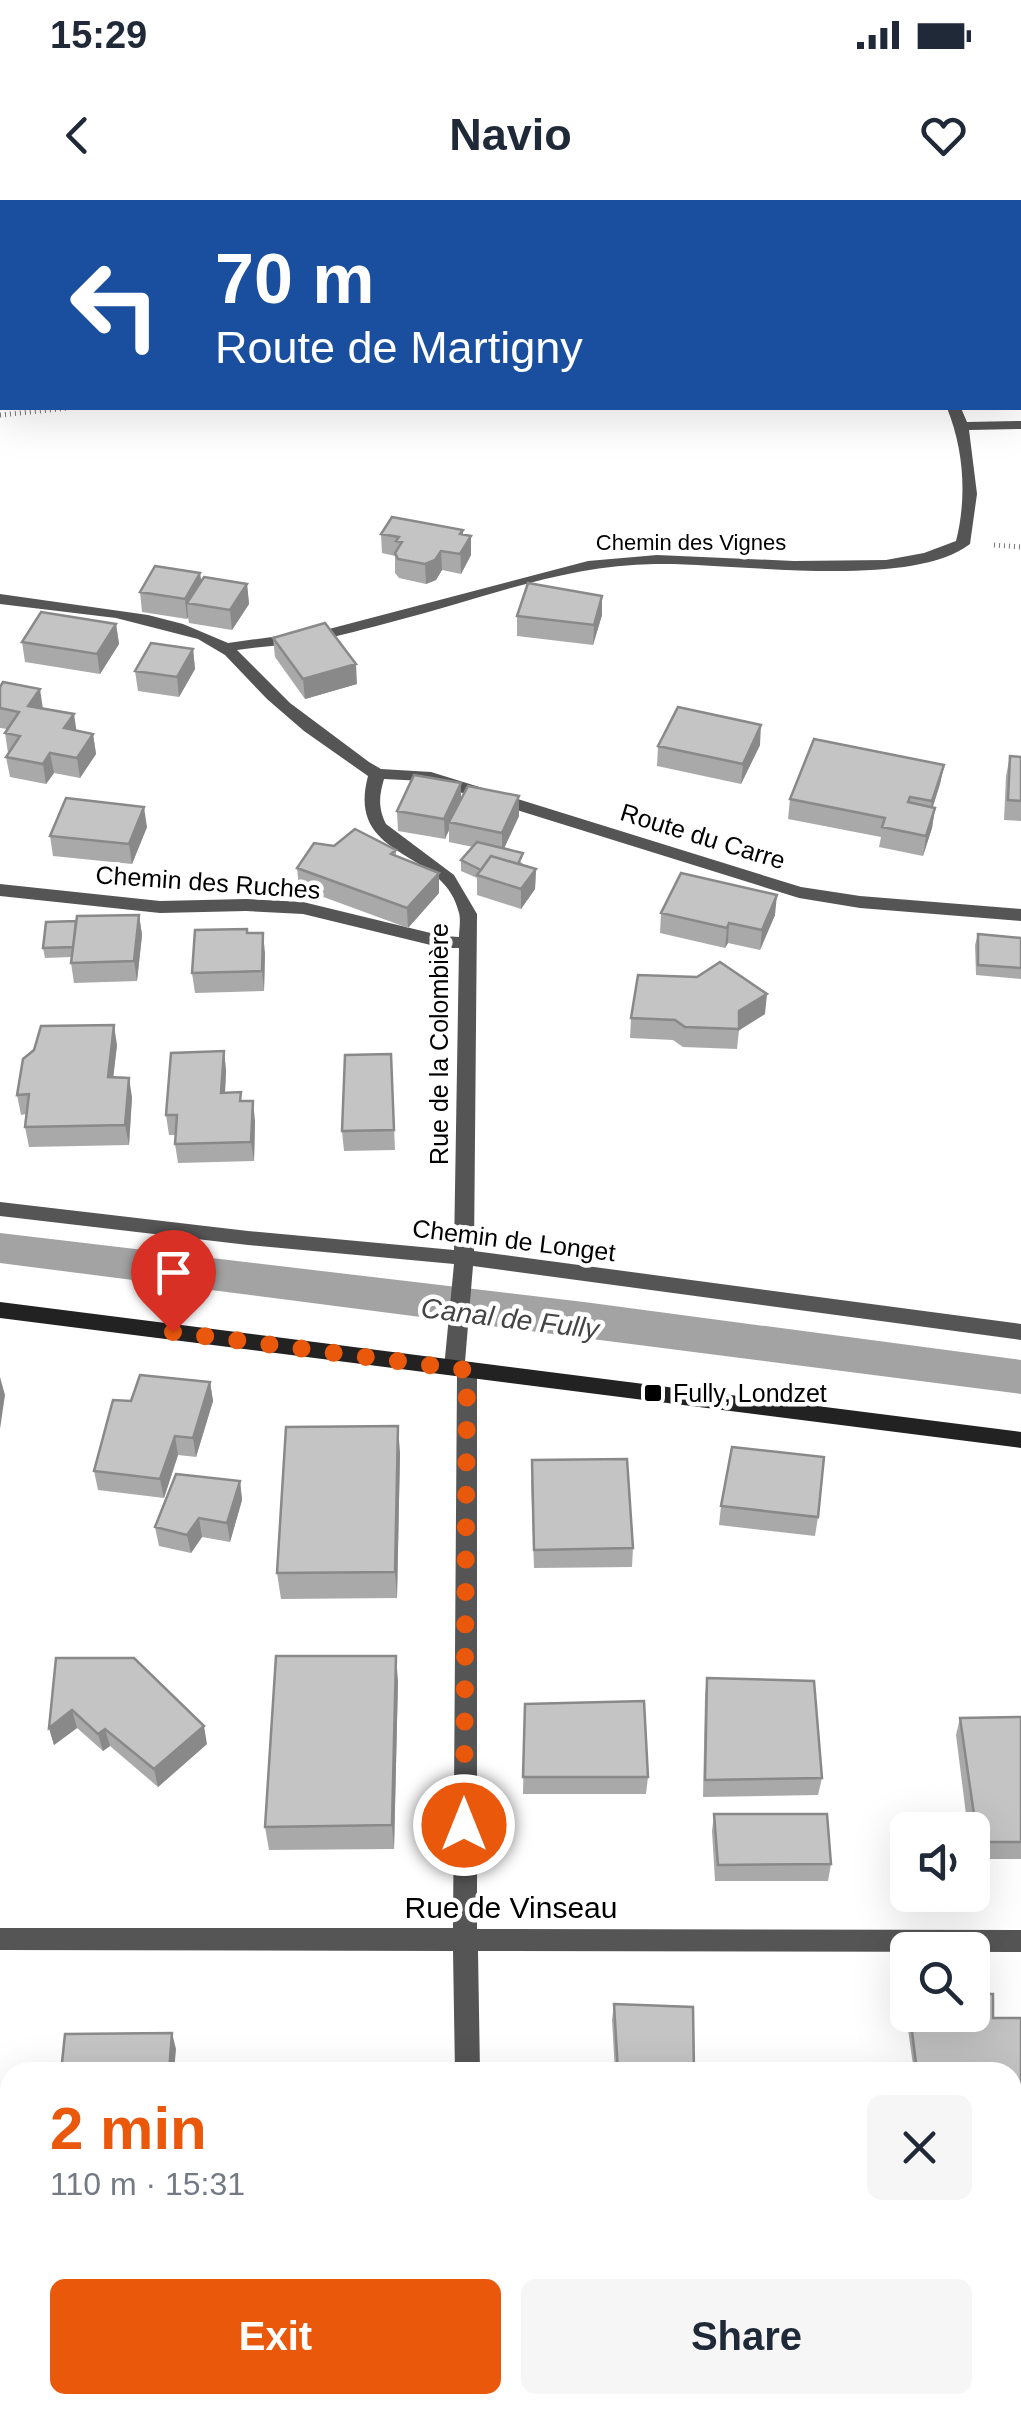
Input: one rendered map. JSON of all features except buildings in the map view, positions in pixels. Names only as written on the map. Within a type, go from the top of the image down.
[{"type":"main road","points":[[0,1310],[1021,1440]]},
{"type":"street","name":"Chemin des Vignes","points":[[226,648],[311,636],[585,565],[666,560],[843,565],[900,561],[950,550],[963,544],[969,524],[964,426],[955,410]]},
{"type":"street","points":[[964,426],[1021,425]]},
{"type":"street","points":[[0,599],[206,636],[226,648],[272,696],[376,774]]},
{"type":"street","name":"Route du Carre","points":[[376,774],[443,782],[800,892],[860,902],[1021,915]]},
{"type":"street","name":"Rue de la Colombière","points":[[376,774],[368,801],[372,816],[382,832],[448,879],[468,914],[470,942],[464,1258],[458,1338],[467,2062]]},
{"type":"street","name":"Chemin des Ruches","points":[[0,890],[160,907],[303,908],[443,942],[470,942]]},
{"type":"street","name":"Chemin de Longet","points":[[0,1209],[464,1258],[1021,1332]]},
{"type":"street","name":"Rue de Vinseau","points":[[0,1939],[1021,1941]]},
{"type":"path","points":[[0,415],[49,410]]},
{"type":"water","name":"Canal de Fully","points":[[0,1233],[584,1302],[1021,1360],[1021,1394],[0,1263]]},
{"type":"place","name":"Fully, Londzet","points":[[653,1393]]},
{"type":"route","points":[[173,1332],[467,1370],[464,1825]]}]
